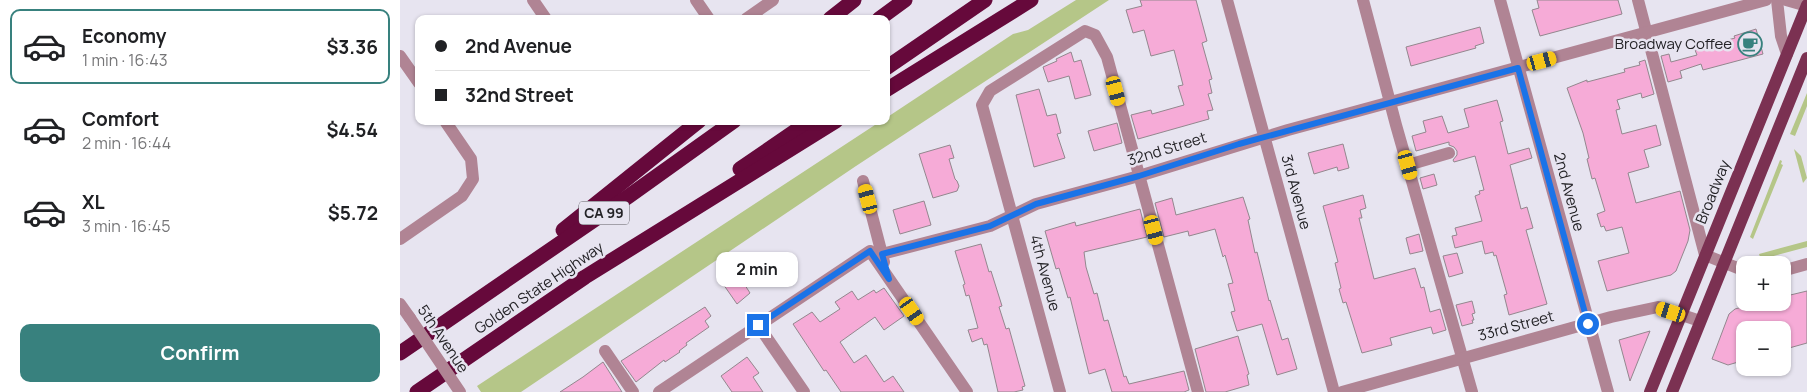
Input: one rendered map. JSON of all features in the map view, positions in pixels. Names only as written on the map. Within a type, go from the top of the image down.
[{"type":"highway","points":[[835,15],[854,0]]},
{"type":"highway","points":[[884,15],[905,0]]},
{"type":"highway","points":[[890,65],[985,0]]},
{"type":"highway","points":[[890,88],[1031,0]]},
{"type":"highway","points":[[472,303],[693,125]]},
{"type":"highway","name":"Golden State Highway","points":[[400,352],[629,196],[728,125]]},
{"type":"highway","points":[[585,277],[804,125]]},
{"type":"highway","name":"Golden State Highway","points":[[417,392],[585,277],[830,125]]},
{"type":"main road","name":"Broadway","points":[[1650,392],[1807,5]]},
{"type":"main road","points":[[1672,392],[1807,58]]},
{"type":"street","points":[[533,0],[543,15]]},
{"type":"street","points":[[696,0],[706,15]]},
{"type":"street","points":[[752,15],[773,0]]},
{"type":"street","name":"3rd Avenue","points":[[1227,0],[1334,392]]},
{"type":"street","points":[[1363,0],[1390,103],[1472,392]]},
{"type":"street","name":"2nd Avenue","points":[[1500,0],[1608,392]]},
{"type":"street","points":[[1638,0],[1705,255],[1736,268]]},
{"type":"street","name":"32nd Street","points":[[882,254],[990,226],[1036,204],[1139,176],[1264,137],[1766,0]]},
{"type":"street","points":[[1777,0],[1781,36],[1787,54]]},
{"type":"street","points":[[1786,0],[1807,5]]},
{"type":"street","name":"4th Avenue","points":[[1060,392],[982,106],[990,91],[1085,31],[1095,35],[1107,57],[1139,176]]},
{"type":"street","points":[[400,56],[415,77]]},
{"type":"street","points":[[400,239],[462,196],[473,179],[471,159],[448,125]]},
{"type":"street","points":[[1408,165],[1450,153]]},
{"type":"street","points":[[1139,176],[1198,392]]},
{"type":"street","points":[[862,180],[889,279]]},
{"type":"street","points":[[659,392],[870,251],[967,392]]},
{"type":"street","points":[[1791,268],[1807,264]]},
{"type":"street","name":"5th Avenue","points":[[400,304],[460,392]]},
{"type":"street","name":"33rd Street","points":[[1342,392],[1611,316],[1658,307],[1700,321]]},
{"type":"street","points":[[758,325],[804,392]]},
{"type":"street","points":[[605,351],[633,392]]},
{"type":"green space","points":[[1076,0],[1109,0],[856,166],[521,392],[481,392],[477,386],[875,125],[890,125],[890,115],[1013,34],[1028,30]]},
{"type":"green space","points":[[1807,93],[1807,106],[1795,136],[1790,134]]},
{"type":"green space","points":[[1794,149],[1801,156],[1807,178],[1803,183]]},
{"type":"green space","points":[[1780,160],[1783,165],[1753,239],[1750,237]]},
{"type":"green space","points":[[1807,241],[1807,247],[1774,256],[1760,256],[1759,254]]},
{"type":"building","points":[[1140,0],[1196,0],[1207,41],[1202,43],[1212,79],[1209,80],[1212,93],[1208,94],[1213,110],[1207,111],[1209,119],[1138,139],[1131,115],[1151,110],[1152,114],[1184,105],[1178,86],[1183,85],[1174,50],[1151,56],[1144,30],[1133,33],[1126,10],[1142,6]]},
{"type":"building","points":[[1537,0],[1618,0],[1622,14],[1540,36],[1532,10],[1539,8]]},
{"type":"building","points":[[1480,27],[1484,43],[1475,46],[1476,48],[1411,66],[1406,47]]},
{"type":"building","points":[[1756,29],[1763,54],[1703,70],[1701,64],[1680,71],[1682,78],[1668,82],[1661,56],[1669,54],[1671,62],[1697,55],[1695,50],[1706,48],[1706,46],[1735,38],[1734,36]]},
{"type":"building","points":[[1071,52],[1074,62],[1081,60],[1091,95],[1075,99],[1069,76],[1048,82],[1043,67]]},
{"type":"building","points":[[1645,60],[1654,94],[1642,98],[1641,93],[1617,100],[1620,109],[1616,110],[1622,134],[1656,125],[1661,145],[1644,150],[1649,167],[1628,173],[1636,203],[1680,191],[1690,230],[1688,241],[1676,271],[1671,275],[1607,291],[1598,261],[1629,253],[1622,227],[1606,231],[1604,226],[1601,227],[1597,214],[1605,211],[1595,178],[1592,179],[1583,133],[1567,88],[1587,80],[1587,82],[1625,72],[1624,69],[1640,65],[1639,62]]},
{"type":"building","points":[[1039,89],[1047,116],[1056,114],[1061,133],[1057,134],[1065,158],[1034,167],[1016,95]]},
{"type":"building","points":[[1497,100],[1503,121],[1500,122],[1508,154],[1529,148],[1532,158],[1510,165],[1521,209],[1527,207],[1533,228],[1526,230],[1547,304],[1509,315],[1504,295],[1507,294],[1496,255],[1494,256],[1493,252],[1485,254],[1482,241],[1455,248],[1452,236],[1457,235],[1455,228],[1482,221],[1475,196],[1480,194],[1479,191],[1484,190],[1475,156],[1454,162],[1457,151],[1449,145],[1449,142],[1416,151],[1412,136],[1426,132],[1423,121],[1442,116],[1448,133],[1469,127],[1464,109]]},
{"type":"building","points":[[1117,123],[1122,143],[1094,151],[1088,131]]},
{"type":"building","points":[[1343,144],[1349,168],[1338,171],[1337,167],[1314,174],[1308,153]]},
{"type":"building","points":[[950,145],[954,158],[949,159],[959,186],[957,191],[933,198],[919,154]]},
{"type":"building","points":[[1434,174],[1437,185],[1423,189],[1420,178]]},
{"type":"building","points":[[1363,195],[1366,208],[1360,210],[1362,218],[1359,218],[1374,279],[1415,268],[1421,288],[1424,287],[1430,312],[1440,309],[1446,330],[1433,334],[1431,327],[1390,338],[1392,345],[1362,353],[1346,302],[1343,303],[1339,289],[1341,288],[1335,263],[1338,262],[1323,206]]},
{"type":"building","points":[[1243,197],[1250,219],[1248,220],[1255,253],[1257,252],[1269,301],[1282,340],[1288,338],[1297,369],[1277,375],[1262,324],[1237,331],[1231,312],[1235,311],[1228,284],[1233,283],[1215,229],[1189,236],[1188,231],[1164,237],[1155,203],[1172,198],[1176,215]]},
{"type":"building","points":[[924,201],[931,225],[900,234],[893,210]]},
{"type":"building","points":[[1140,209],[1147,237],[1084,252],[1086,267],[1094,294],[1097,293],[1104,321],[1108,320],[1124,377],[1126,376],[1129,384],[1184,371],[1189,390],[1184,392],[1112,392],[1105,369],[1089,374],[1070,297],[1068,298],[1059,268],[1056,269],[1045,231],[1075,222],[1076,226]]},
{"type":"building","points":[[1419,234],[1423,251],[1410,254],[1406,238]]},
{"type":"building","points":[[981,244],[1002,306],[999,307],[1006,329],[1009,328],[1025,386],[1022,387],[1023,390],[998,392],[987,344],[984,345],[982,338],[972,342],[968,330],[978,328],[969,295],[966,296],[963,285],[965,284],[955,251]]},
{"type":"building","points":[[1457,253],[1463,273],[1449,277],[1443,256]]},
{"type":"building","points":[[736,271],[750,293],[737,304],[721,281]]},
{"type":"building","points":[[884,288],[904,316],[884,330],[875,317],[840,342],[854,363],[866,355],[884,382],[893,376],[904,392],[841,392],[826,370],[824,371],[793,324],[812,312],[820,322],[840,309],[835,302],[852,291],[858,300],[874,290],[876,293]]},
{"type":"building","points":[[1807,291],[1807,343],[1791,347],[1791,321],[1736,321],[1736,363],[1728,365],[1712,359],[1729,314],[1735,309],[1736,311],[1791,311],[1791,295]]},
{"type":"building","points":[[1472,301],[1475,313],[1472,314],[1473,323],[1462,326],[1456,305]]},
{"type":"building","points":[[705,307],[711,316],[705,321],[709,327],[686,343],[687,345],[680,352],[665,362],[664,360],[636,382],[621,361]]},
{"type":"building","points":[[1650,331],[1630,381],[1619,340]]},
{"type":"building","points":[[1238,336],[1249,374],[1247,375],[1249,385],[1225,392],[1206,392],[1195,349]]},
{"type":"building","points":[[747,357],[759,373],[753,377],[763,392],[732,392],[721,376]]},
{"type":"building","points":[[603,362],[622,392],[560,392],[583,377]]},
{"type":"place","name":"Broadway Coffee","points":[[1750,44]]},
{"type":"route","points":[[758,325],[870,251],[889,279],[882,254],[990,226],[1036,204],[1139,176],[1239,144],[1518,68],[1588,324]]}]
